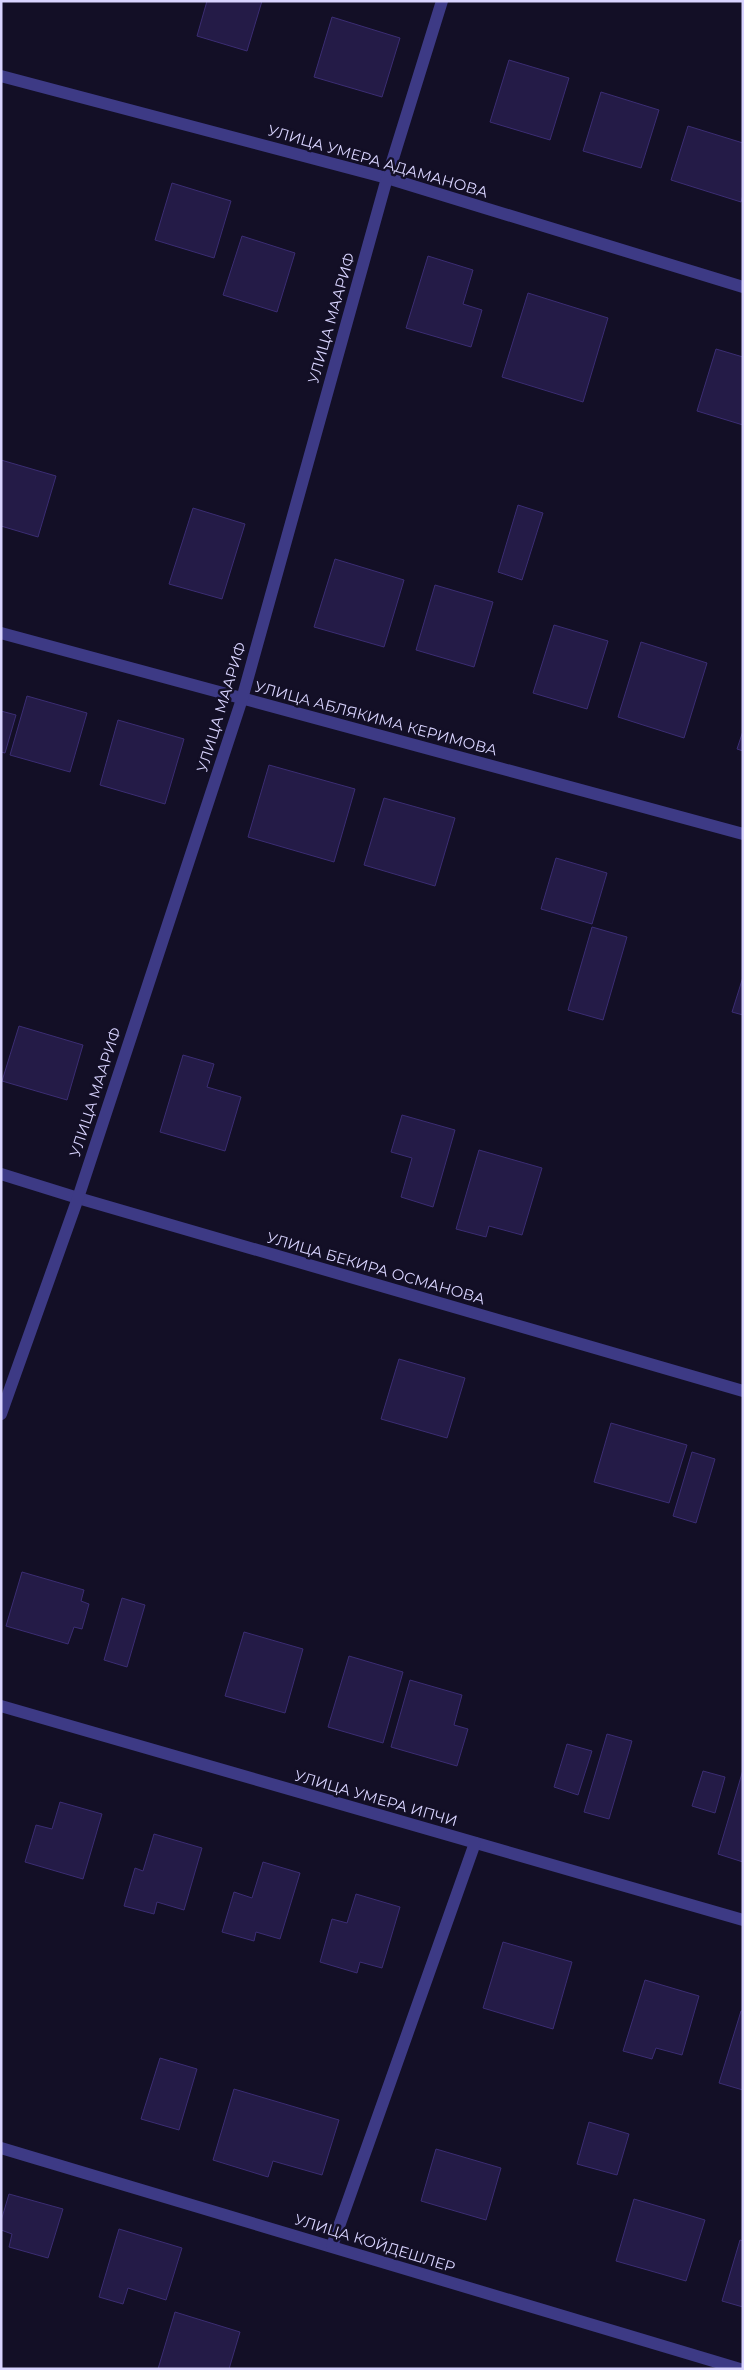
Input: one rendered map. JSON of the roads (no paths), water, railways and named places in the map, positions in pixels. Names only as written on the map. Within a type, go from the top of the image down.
[{"type":"street","name":"УЛИЦА МААРИФ","points":[[1,1414],[78,1198],[242,699],[387,178],[442,1]]},
{"type":"street","name":"УЛИЦА УМЕРА АДАМАНОВА","points":[[1,76],[387,178],[743,287]]},
{"type":"street","name":"УЛИЦА АБЛЯКИМА КЕРИМОВА","points":[[1,633],[743,834]]},
{"type":"street","name":"УЛИЦА БЕКИРА ОСМАНОВА","points":[[1,1174],[78,1198],[743,1390]]},
{"type":"street","name":"УЛИЦА УМЕРА ИПЧИ","points":[[1,1706],[743,1920]]},
{"type":"street","points":[[332,2246],[476,1843]]},
{"type":"street","name":"УЛИЦА КОЙДЕШЛЕР","points":[[1,2148],[740,2369]]}]
